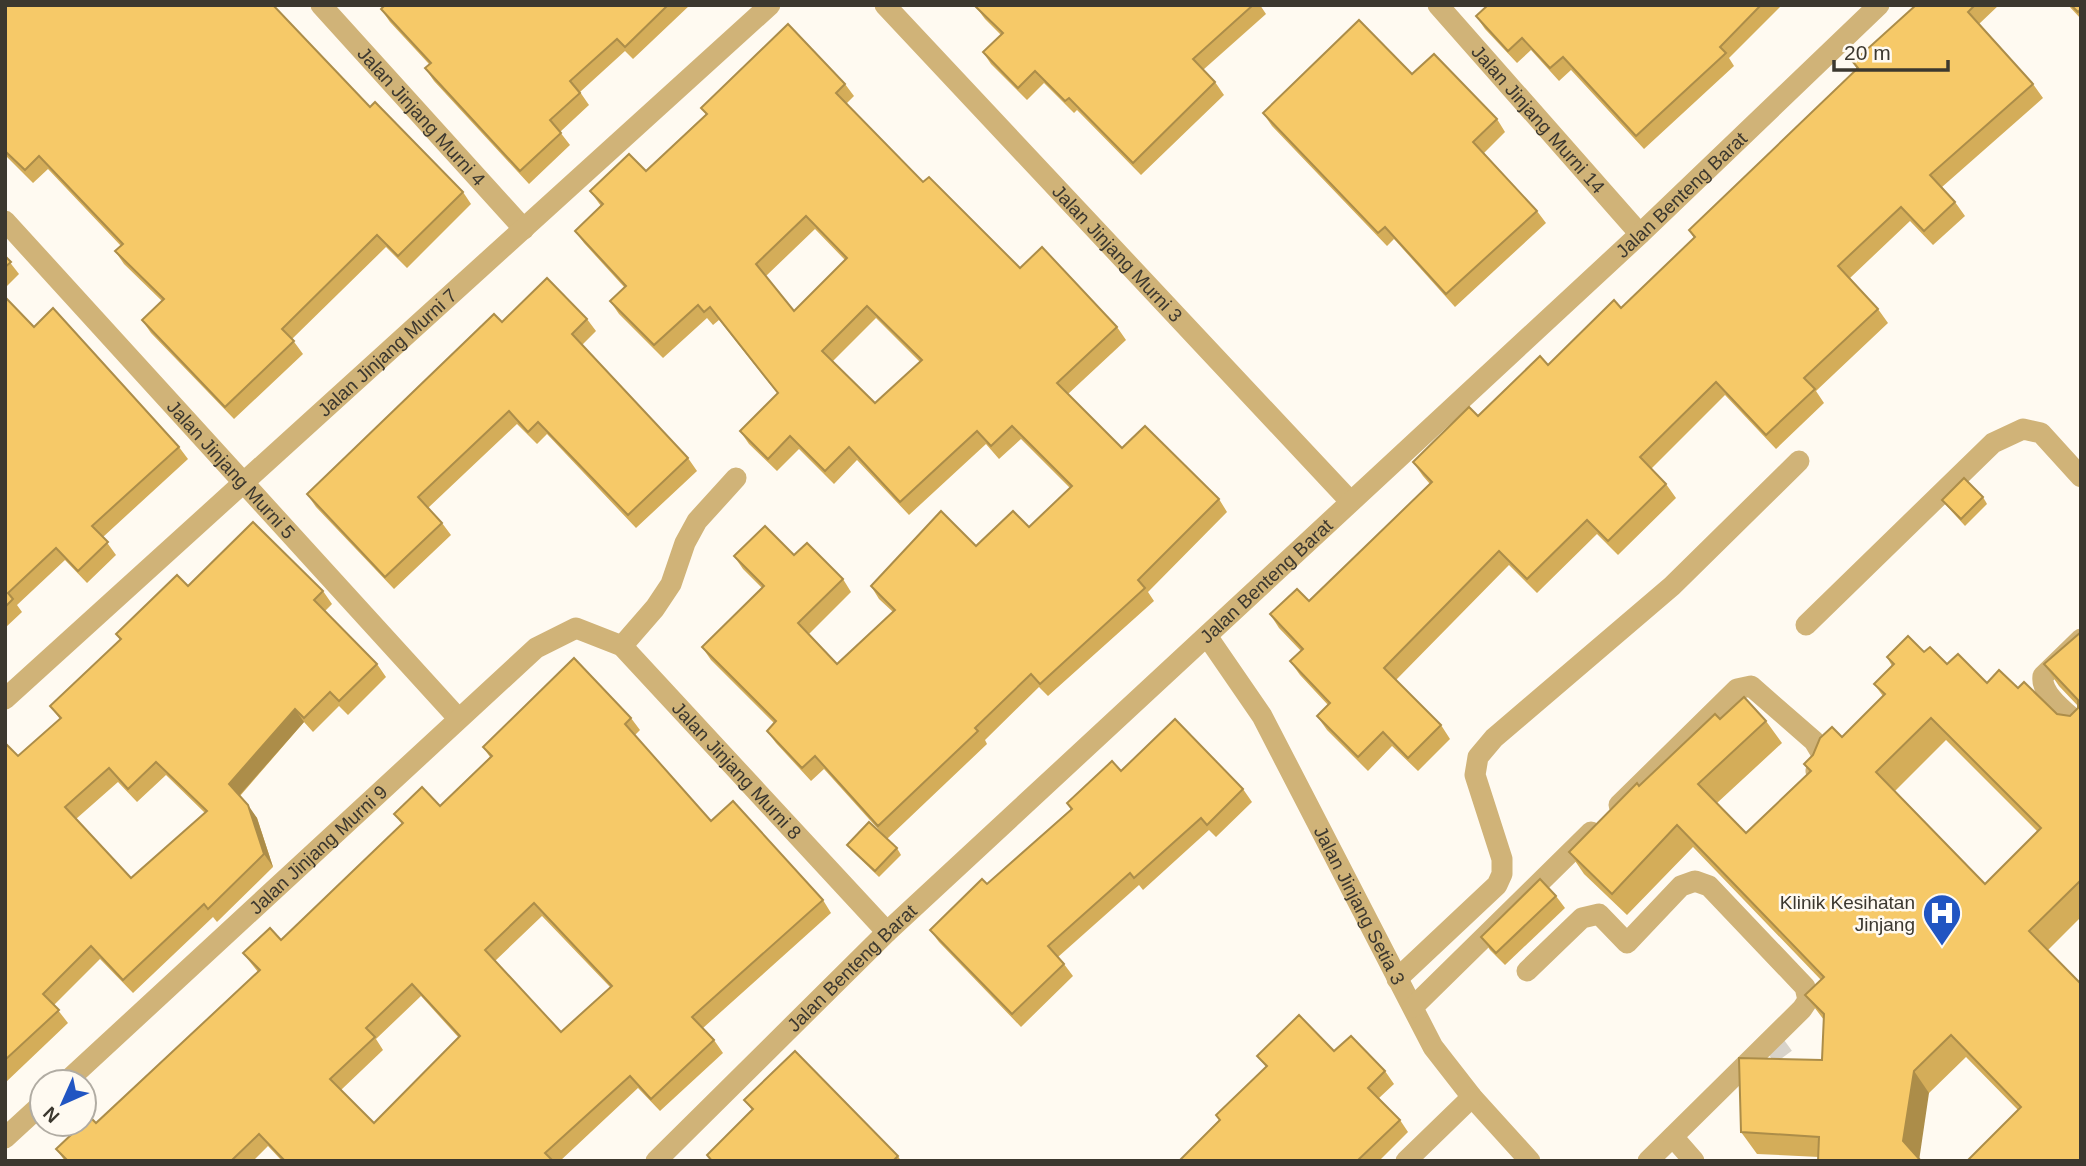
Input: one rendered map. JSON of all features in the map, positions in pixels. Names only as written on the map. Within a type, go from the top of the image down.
[{"type":"street","name":"Jalan Jinjang Murni 4","points":[[321,5],[524,229]]},
{"type":"street","name":"Jalan Jinjang Murni 7","points":[[5,699],[771,5]]},
{"type":"street","name":"Jalan Jinjang Murni 3","points":[[885,5],[1349,501]]},
{"type":"street","name":"Jalan Jinjang Murni 14","points":[[1438,5],[1640,234]]},
{"type":"street","name":"Jalan Benteng Barat","points":[[656,1161],[887,932],[1640,234],[1879,5]]},
{"type":"street","name":"Jalan Jinjang Murni 5","points":[[5,221],[458,718]]},
{"type":"street","points":[[1806,625],[1993,443],[2022,429],[2041,433],[2081,477]]},
{"type":"street","points":[[1397,979],[1497,885],[1502,874],[1502,859],[1475,775],[1479,757],[1494,738],[1672,586],[1799,461]]},
{"type":"street","points":[[622,646],[655,608],[671,584],[685,543],[697,521],[736,478]]},
{"type":"street","name":"Jalan Jinjang Murni 8","points":[[576,628],[622,646],[887,932]]},
{"type":"street","name":"Jalan Jinjang Murni 9","points":[[81,1068],[536,648],[576,628]]},
{"type":"street","name":"Jalan Jinjang Setia 3","points":[[1207,635],[1262,716],[1433,1047],[1472,1097],[1530,1161]]},
{"type":"street","points":[[2081,639],[2043,676],[2042,682],[2045,691],[2081,726]]},
{"type":"street","points":[[1413,1007],[1737,689],[1751,686],[1814,741],[1823,756],[1819,768],[1801,787]]},
{"type":"street","points":[[1527,971],[1582,918],[1590,915],[1599,914],[1627,943],[1681,886],[1695,881],[1709,886],[1805,986],[1808,1000],[1802,1009],[1648,1161]]},
{"type":"street","points":[[1406,1161],[1472,1097]]},
{"type":"street","points":[[5,1138],[28,1117]]},
{"type":"street","points":[[1673,1137],[1694,1161]]},
{"type":"building","points":[[5,5],[273,5],[370,107],[375,102],[463,192],[398,256],[377,235],[282,329],[294,341],[225,407],[142,320],[164,299],[115,251],[123,244],[39,156],[25,170],[5,151]]},
{"type":"building","points":[[385,5],[668,5],[625,47],[617,39],[570,81],[580,93],[550,120],[561,133],[520,171],[425,68],[431,63],[381,9]]},
{"type":"building","points":[[1253,5],[1193,59],[1215,82],[1133,163],[1069,98],[1065,101],[1035,71],[1018,88],[983,52],[1003,33],[976,7]]},
{"type":"building","points":[[1488,5],[1761,5],[1720,47],[1726,53],[1636,136],[1563,57],[1550,68],[1522,38],[1508,51],[1476,16]]},
{"type":"building","points":[[1916,5],[1975,5],[1968,12],[2033,84],[1930,175],[1955,202],[1924,231],[1901,207],[1838,266],[1878,309],[1804,378],[1815,389],[1766,435],[1716,382],[1640,457],[1666,484],[1608,541],[1587,520],[1527,579],[1499,551],[1384,668],[1441,725],[1408,758],[1383,732],[1358,757],[1317,716],[1330,703],[1290,661],[1303,649],[1270,614],[1297,589],[1309,601],[1432,482],[1413,462],[1469,407],[1478,416],[1540,356],[1548,365],[1614,300],[1621,308],[1695,237],[1689,230],[1858,68],[1853,62]]},
{"type":"building","points":[[2071,5],[2081,5],[2081,9],[2078,12]]},
{"type":"building","points":[[1359,20],[1412,74],[1434,54],[1497,119],[1473,142],[1537,211],[1446,294],[1385,227],[1378,233],[1263,113]]},
{"type":"building","points":[[788,24],[845,84],[836,93],[923,182],[929,177],[1020,268],[1042,247],[1117,327],[1057,383],[1122,448],[1145,426],[1219,499],[1138,580],[1145,588],[1040,684],[1031,674],[975,728],[978,731],[878,826],[815,756],[802,768],[767,731],[776,721],[702,647],[764,586],[734,556],[765,526],[794,555],[807,543],[843,579],[798,623],[837,664],[895,610],[871,586],[941,511],[976,546],[1013,511],[1029,527],[1072,486],[1012,426],[991,446],[977,431],[900,502],[849,447],[825,471],[790,436],[768,459],[740,431],[778,393],[710,307],[704,312],[698,305],[654,345],[610,301],[626,286],[575,231],[603,204],[590,191],[629,154],[646,171],[707,114],[701,108]],"holes":[[[806,216],[847,258],[794,311],[756,264]],[[867,306],[922,360],[875,403],[822,351]]]},
{"type":"building","points":[[5,256],[11,262],[5,267]]},
{"type":"building","points":[[547,278],[587,319],[572,334],[688,458],[628,515],[538,422],[528,432],[509,411],[418,497],[442,523],[385,577],[307,494],[494,314],[502,322]]},
{"type":"building","points":[[5,297],[34,327],[53,308],[179,447],[92,526],[108,542],[78,571],[56,548],[8,593],[13,599],[5,607]]},
{"type":"building","points":[[1964,478],[1983,497],[1961,519],[1942,500]]},
{"type":"building","points":[[253,522],[323,591],[314,600],[377,664],[339,701],[330,692],[304,718],[295,709],[229,784],[248,805],[264,854],[208,909],[204,904],[123,980],[91,946],[43,994],[59,1010],[5,1060],[5,743],[18,756],[61,718],[50,706],[121,639],[116,634],[177,575],[188,586]],"holes":[[[156,762],[207,811],[131,878],[65,807],[109,768],[128,789]]]},
{"type":"building","points":[[2081,632],[2081,880],[2029,931],[2081,984],[2081,1161],[1967,1161],[2021,1107],[1951,1035],[1914,1071],[1903,1141],[1921,1161],[1818,1161],[1819,1137],[1741,1132],[1739,1058],[1822,1060],[1824,1014],[1805,995],[1824,977],[1677,825],[1612,894],[1569,852],[1637,783],[1639,786],[1715,714],[1720,719],[1744,697],[1766,721],[1698,784],[1746,833],[1811,771],[1804,764],[1813,755],[1820,738],[1832,727],[1842,737],[1885,694],[1874,684],[1894,664],[1887,657],[1908,636],[1924,652],[1930,647],[1947,664],[1958,654],[1987,683],[1999,670],[2018,688],[2024,682],[2057,714],[2070,716],[2078,708],[2078,700],[2044,664]],"holes":[[[1931,718],[2041,828],[1985,884],[1876,772]]]},
{"type":"building","points":[[574,658],[631,718],[625,724],[711,821],[733,801],[823,900],[692,1017],[714,1040],[651,1099],[630,1076],[545,1153],[553,1161],[285,1161],[259,1134],[231,1161],[68,1161],[56,1149],[68,1138],[98,1138],[98,1121],[260,970],[243,953],[270,928],[281,940],[403,823],[394,814],[422,787],[440,806],[492,756],[483,747]],"holes":[[[534,903],[612,986],[561,1032],[485,950]],[[412,984],[460,1036],[374,1123],[330,1079],[375,1037],[366,1028]]]},
{"type":"building","points":[[1175,719],[1243,789],[1207,825],[1201,818],[1134,878],[1130,873],[1048,946],[1064,964],[1012,1014],[930,930],[982,879],[987,884],[1072,809],[1067,803],[1112,761],[1121,771]]},
{"type":"building","points":[[869,822],[897,848],[875,871],[847,845]]},
{"type":"building","points":[[1540,879],[1556,896],[1496,953],[1481,937]]},
{"type":"building","points":[[1299,1015],[1334,1051],[1351,1036],[1385,1071],[1368,1088],[1400,1120],[1357,1161],[1179,1161],[1220,1120],[1216,1115],[1267,1066],[1257,1056]]},
{"type":"building","points":[[795,1051],[898,1156],[893,1161],[712,1161],[707,1155],[753,1109],[744,1100]]},
{"type":"tunnel","points":[[1771,1040],[1796,1074],[1796,1082]]},
{"type":"place","name":"Klinik Kesihatan Jinjang","points":[[1942,947]]}]
